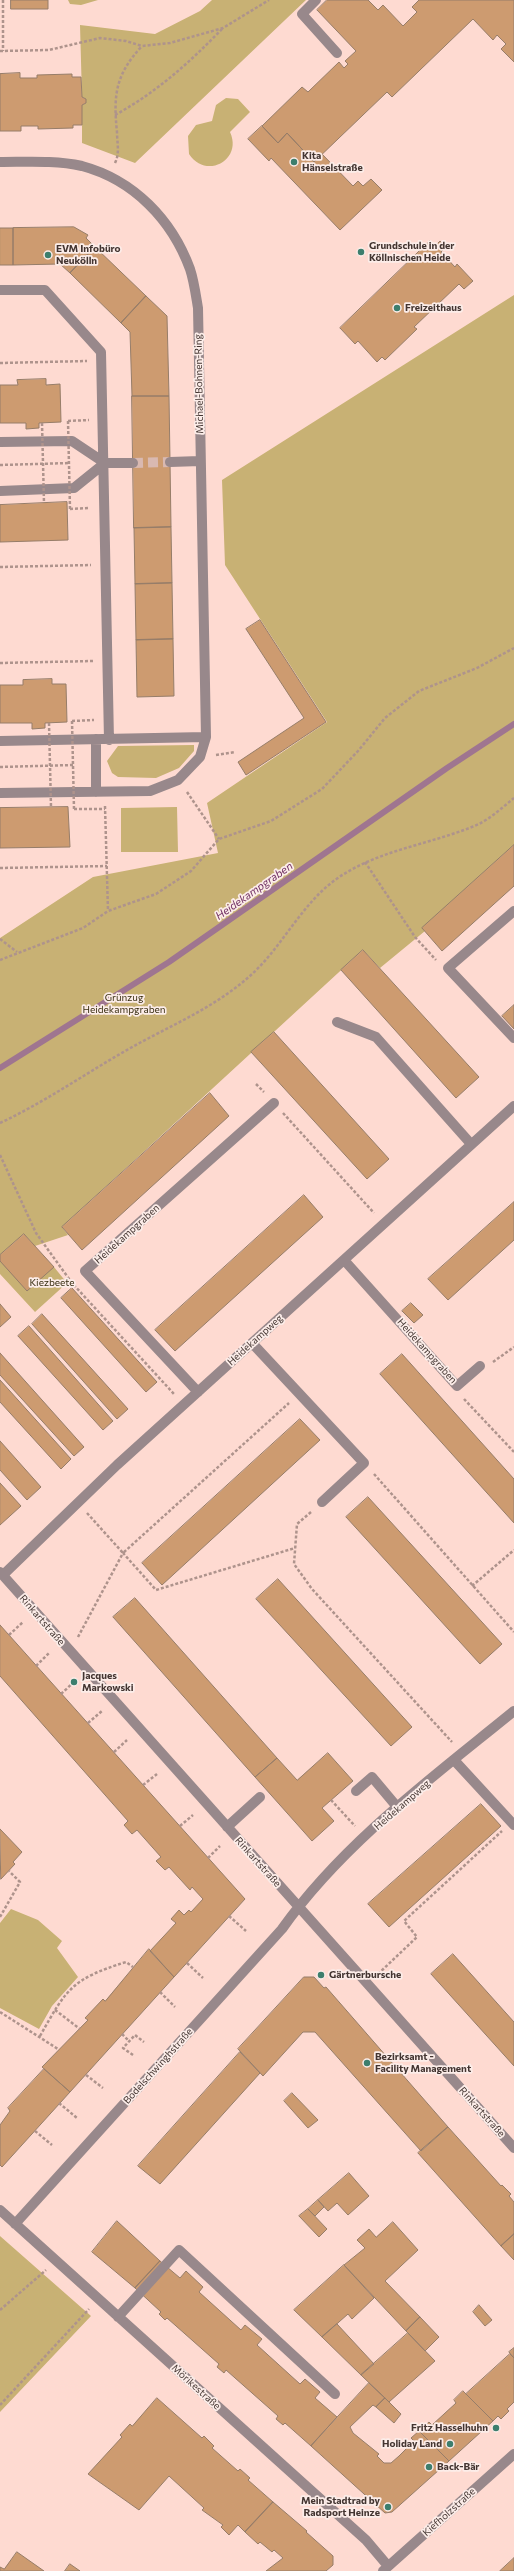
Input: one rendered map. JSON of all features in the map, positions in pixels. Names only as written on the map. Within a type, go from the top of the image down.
[{"type":"street","points":[[316,0],[302,14],[337,53]]},
{"type":"street","name":"Michael-Bohnen-Ring","points":[[0,162],[53,162],[82,166],[108,176],[147,201],[157,211],[178,240],[190,270],[198,308],[206,737],[200,757],[178,780],[150,791],[0,793]]},
{"type":"street","points":[[0,290],[44,290],[101,352],[105,463],[109,740]]},
{"type":"street","points":[[0,442],[72,441],[105,463],[133,463]]},
{"type":"street","points":[[170,462],[200,461]]},
{"type":"street","points":[[0,491],[74,488],[105,463]]},
{"type":"street","points":[[0,741],[206,737]]},
{"type":"street","points":[[96,739],[101,792]]},
{"type":"street","points":[[514,911],[448,968],[514,1038]]},
{"type":"street","points":[[337,1022],[376,1037],[471,1144]]},
{"type":"street","name":"Heidekampgraben","points":[[198,1392],[85,1272],[274,1103]]},
{"type":"street","name":"Heidekampweg","points":[[1,1574],[76,1502],[514,1106]]},
{"type":"street","name":"Heidekampgraben","points":[[344,1260],[457,1386],[480,1366]]},
{"type":"street","points":[[252,1343],[364,1463],[322,1502]]},
{"type":"street","name":"Rinkartstraße","points":[[1,1574],[514,2148]]},
{"type":"street","name":"Heidekampweg","points":[[298,1907],[312,1888],[398,1808],[514,1711]]},
{"type":"street","points":[[454,1760],[513,1824]]},
{"type":"street","points":[[356,1791],[372,1777],[398,1808]]},
{"type":"street","points":[[227,1827],[260,1798]]},
{"type":"street","name":"Bodelschwinghstraße","points":[[15,2224],[282,1929],[298,1907]]},
{"type":"street","name":"Mörikestraße","points":[[0,2210],[366,2540],[386,2569]]},
{"type":"street","points":[[118,2317],[179,2250],[335,2394]]},
{"type":"street","name":"Kiefholzstraße","points":[[386,2569],[514,2454]]},
{"type":"path","points":[[2,0],[1,51],[49,50],[100,38],[126,41],[142,46],[170,43],[223,28]]},
{"type":"path","points":[[115,115],[139,102],[184,68],[223,28],[269,0]]},
{"type":"path","points":[[108,176],[118,155],[115,115],[120,76],[126,63],[142,46]]},
{"type":"path","points":[[0,363],[101,361]]},
{"type":"path","points":[[68,421],[70,509]]},
{"type":"path","points":[[42,423],[44,503]]},
{"type":"path","points":[[0,465],[70,463]]},
{"type":"path","points":[[0,567],[106,564]]},
{"type":"path","points":[[0,960],[83,928],[108,911],[156,894],[191,870],[219,839],[271,821],[322,789],[358,751],[385,718],[419,691],[477,668],[514,648]]},
{"type":"path","points":[[0,663],[108,661]]},
{"type":"path","points":[[105,808],[74,810],[72,721],[109,720]]},
{"type":"path","points":[[50,722],[51,807]]},
{"type":"path","points":[[0,767],[73,766]]},
{"type":"path","points":[[178,780],[219,839]]},
{"type":"path","points":[[101,792],[105,808],[108,911]]},
{"type":"path","points":[[0,1123],[30,1108],[133,1046],[225,996],[252,974],[312,902],[335,880],[365,862],[382,854],[443,838],[480,823],[514,798]]},
{"type":"path","points":[[365,862],[415,937],[436,960],[448,968]]},
{"type":"path","points":[[0,868],[107,866]]},
{"type":"path","points":[[0,939],[18,952]]},
{"type":"path","points":[[256,1084],[384,1224]]},
{"type":"path","points":[[480,1366],[490,1364],[514,1347]]},
{"type":"path","points":[[457,1386],[463,1397],[514,1452]]},
{"type":"path","points":[[78,1638],[124,1553],[300,1393]]},
{"type":"path","points":[[364,1463],[514,1632]]},
{"type":"path","points":[[76,1502],[124,1553],[156,1590],[295,1548]]},
{"type":"path","points":[[322,1502],[297,1524],[294,1564],[312,1589],[452,1742]]},
{"type":"path","points":[[472,1586],[514,1550]]},
{"type":"path","points":[[9,1635],[23,1622]]},
{"type":"path","points":[[36,1666],[50,1652]]},
{"type":"path","points":[[62,1694],[75,1681]]},
{"type":"path","points":[[88,1723],[102,1711]]},
{"type":"path","points":[[114,1752],[127,1740]]},
{"type":"path","points":[[143,1785],[157,1774]]},
{"type":"path","points":[[331,1800],[355,1826]]},
{"type":"path","points":[[180,1826],[193,1815]]},
{"type":"path","points":[[378,1974],[417,1937],[404,1921],[513,1824]]},
{"type":"path","points":[[208,1858],[220,1846]]},
{"type":"path","points":[[0,1917],[20,1882],[9,1871]]},
{"type":"path","points":[[230,1916],[246,1931]]},
{"type":"path","points":[[40,2036],[55,2010],[70,1989],[86,1977],[126,1962],[133,1967]]},
{"type":"path","points":[[187,1963],[203,1978]]},
{"type":"path","points":[[160,1992],[176,2007]]},
{"type":"path","points":[[55,2010],[80,2029]]},
{"type":"path","points":[[0,2012],[40,2036],[58,2049]]},
{"type":"path","points":[[122,2034],[129,2041]]},
{"type":"path","points":[[133,2055],[123,2048],[135,2035],[144,2042]]},
{"type":"path","points":[[86,2074],[103,2088]]},
{"type":"path","points":[[59,2104],[77,2118]]},
{"type":"path","points":[[35,2131],[52,2145]]},
{"type":"path","points":[[0,2310],[46,2270]]},
{"type":"path","points":[[0,2405],[89,2310]]},
{"type":"green space","points":[[68,0],[98,0],[81,5],[70,4]]},
{"type":"green space","points":[[212,0],[306,0],[135,163],[82,143],[82,105],[86,103],[86,99],[82,97],[80,25],[155,34],[200,11]]},
{"type":"green space","points":[[226,98],[238,99],[250,112],[230,132],[233,142],[231,151],[227,158],[221,163],[213,166],[196,162],[189,154],[188,136],[196,125],[212,121],[216,105]]},
{"type":"green space","name":"Grünzug Heidekampgraben","points":[[514,295],[514,845],[423,928],[425,931],[380,968],[363,950],[62,1227],[68,1235],[35,1246],[24,1234],[0,1255],[0,938],[93,877],[218,853],[207,803],[327,722],[225,565],[222,480]]},
{"type":"green space","points":[[194,745],[194,751],[179,768],[156,778],[118,777],[112,773],[107,761],[118,746]]},
{"type":"green space","points":[[177,807],[178,852],[121,852],[121,808]]},
{"type":"green space","name":"Kiezbeete","points":[[0,1261],[54,1267],[67,1283],[35,1312],[0,1274]]},
{"type":"green space","points":[[11,1909],[38,1920],[62,1941],[57,1948],[78,1977],[52,2006],[39,2029],[0,2008],[0,1923]]},
{"type":"green space","points":[[0,2236],[91,2316],[0,2412]]},
{"type":"building","points":[[11,0],[48,0],[48,9],[11,9]]},
{"type":"building","points":[[327,0],[368,0],[378,10],[383,5],[403,26],[417,12],[412,7],[419,0],[514,0],[514,62],[501,49],[506,44],[497,35],[493,40],[473,19],[392,97],[387,92],[314,162],[287,133],[278,143],[262,126],[302,87],[308,92],[339,62],[344,68],[348,64],[345,61],[356,51],[317,10]]},
{"type":"building","points":[[20,73],[20,78],[37,78],[37,75],[72,74],[72,77],[81,77],[82,97],[86,99],[86,103],[82,105],[82,125],[73,125],[73,128],[38,129],[38,126],[21,126],[21,131],[0,131],[0,74]]},
{"type":"building","points":[[262,126],[278,143],[287,133],[314,162],[322,154],[353,186],[358,181],[363,186],[371,179],[382,190],[340,230],[271,158],[269,161],[248,139]]},
{"type":"building","points":[[74,227],[88,235],[86,238],[95,247],[70,273],[60,264],[13,265],[13,228]]},
{"type":"building","points":[[0,228],[13,228],[13,265],[0,265]]},
{"type":"building","name":"Freizeithaus","points":[[430,241],[435,246],[440,241],[446,247],[441,252],[455,267],[457,264],[473,281],[464,289],[459,284],[414,327],[417,329],[385,360],[382,357],[377,362],[358,341],[355,344],[340,328]]},
{"type":"building","points":[[95,247],[146,296],[121,323],[70,273]]},
{"type":"building","points":[[146,296],[167,316],[169,396],[132,396],[130,332],[121,323]]},
{"type":"building","points":[[46,379],[46,385],[60,384],[61,422],[39,423],[39,428],[26,429],[26,423],[0,423],[0,385],[18,385],[17,380]]},
{"type":"building","points":[[132,396],[169,396],[171,527],[134,528]]},
{"type":"building","points":[[67,502],[68,540],[0,542],[0,505]]},
{"type":"building","points":[[171,527],[172,583],[135,584],[134,528]]},
{"type":"building","points":[[172,583],[173,639],[136,640],[135,584]]},
{"type":"building","points":[[260,620],[326,722],[246,775],[238,762],[304,718],[246,629]]},
{"type":"building","points":[[173,639],[174,696],[137,697],[136,640]]},
{"type":"building","points":[[52,679],[52,684],[66,684],[67,722],[45,723],[45,728],[32,729],[32,723],[0,723],[0,685],[23,685],[23,680]]},
{"type":"building","points":[[68,807],[70,847],[0,848],[0,808]]},
{"type":"building","points":[[514,845],[514,886],[442,951],[422,928]]},
{"type":"building","points":[[363,950],[479,1077],[456,1098],[341,970]]},
{"type":"building","points":[[514,1005],[514,1029],[502,1016]]},
{"type":"building","points":[[274,1032],[389,1159],[367,1179],[251,1052]]},
{"type":"building","points":[[210,1093],[229,1116],[82,1250],[62,1227]]},
{"type":"building","points":[[304,1195],[323,1217],[175,1351],[155,1330]]},
{"type":"building","points":[[514,1202],[514,1240],[448,1300],[428,1279]]},
{"type":"building","points":[[24,1234],[54,1267],[27,1291],[0,1261],[0,1255]]},
{"type":"building","points":[[72,1288],[157,1382],[146,1392],[61,1298]]},
{"type":"building","points":[[411,1303],[423,1315],[414,1323],[402,1311]]},
{"type":"building","points":[[0,1304],[11,1317],[0,1327]]},
{"type":"building","points":[[42,1314],[128,1409],[117,1419],[32,1324]]},
{"type":"building","points":[[29,1326],[113,1421],[103,1430],[18,1336]]},
{"type":"building","points":[[0,1353],[84,1447],[74,1456],[0,1375]]},
{"type":"building","points":[[402,1354],[514,1479],[514,1523],[380,1374]]},
{"type":"building","points":[[0,1380],[71,1459],[61,1469],[0,1402]]},
{"type":"building","points":[[300,1419],[320,1440],[162,1585],[142,1563]]},
{"type":"building","points":[[0,1441],[41,1487],[27,1500],[0,1470]]},
{"type":"building","points":[[0,1483],[21,1506],[0,1525]]},
{"type":"building","points":[[368,1497],[502,1644],[480,1664],[346,1517]]},
{"type":"building","points":[[278,1579],[412,1727],[391,1746],[256,1599]]},
{"type":"building","points":[[135,1598],[277,1758],[255,1777],[113,1617]]},
{"type":"building","points":[[0,1625],[245,1899],[174,1977],[150,1951],[176,1923],[171,1919],[179,1910],[184,1915],[189,1910],[191,1912],[203,1899],[192,1887],[190,1890],[169,1867],[165,1870],[156,1861],[161,1857],[137,1830],[132,1834],[124,1825],[128,1821],[0,1676]]},
{"type":"building","points":[[328,1753],[353,1781],[322,1808],[334,1821],[312,1841],[255,1777],[277,1758],[297,1780]]},
{"type":"building","points":[[481,1804],[501,1826],[389,1927],[368,1904]]},
{"type":"building","points":[[0,1829],[22,1852],[13,1862],[15,1864],[1,1879]]},
{"type":"building","points":[[149,1949],[174,1977],[70,2092],[42,2067],[88,2020],[85,2018],[103,1999],[105,2001]]},
{"type":"building","points":[[453,1954],[514,2022],[514,2066],[431,1974]]},
{"type":"building","name":"Bezirksamt - Facility Management","points":[[304,1977],[314,1977],[324,1988],[326,1987],[448,2127],[421,2151],[315,2032],[303,2032],[263,2076],[238,2049]]},
{"type":"building","points":[[240,2052],[260,2073],[160,2184],[138,2166]]},
{"type":"building","points":[[44,2069],[70,2092],[2,2167],[0,2165],[0,2125],[10,2111],[8,2108]]},
{"type":"building","points":[[292,2093],[318,2120],[308,2128],[284,2101]]},
{"type":"building","points":[[448,2127],[501,2186],[502,2185],[511,2194],[509,2196],[514,2202],[514,2234],[501,2246],[418,2153]]},
{"type":"building","points":[[349,2173],[369,2196],[348,2215],[337,2203],[328,2211],[318,2200]]},
{"type":"building","points":[[318,2200],[324,2207],[315,2216],[308,2209]]},
{"type":"building","points":[[308,2209],[327,2229],[319,2237],[299,2216]]},
{"type":"building","points":[[117,2221],[160,2261],[135,2288],[92,2252]]},
{"type":"building","points":[[393,2222],[418,2250],[385,2281],[420,2317],[406,2331],[344,2265],[365,2248],[357,2240],[369,2229],[376,2237]]},
{"type":"building","points":[[514,2234],[514,2260],[501,2246]]},
{"type":"building","points":[[160,2261],[180,2278],[186,2271],[203,2287],[199,2292],[241,2330],[245,2325],[262,2339],[257,2345],[300,2384],[305,2379],[320,2392],[315,2398],[337,2417],[311,2446],[285,2423],[283,2425],[276,2419],[278,2416],[226,2370],[224,2373],[217,2367],[219,2364],[167,2318],[165,2320],[159,2314],[161,2312],[135,2288]]},
{"type":"building","points":[[344,2265],[374,2298],[352,2319],[348,2314],[322,2337],[294,2310]]},
{"type":"building","points":[[479,2305],[492,2320],[485,2326],[473,2312]]},
{"type":"building","points":[[420,2317],[439,2337],[425,2351],[406,2331]]},
{"type":"building","points":[[337,2324],[374,2364],[361,2375],[322,2337]]},
{"type":"building","points":[[408,2333],[435,2361],[389,2402],[361,2375]]},
{"type":"building","points":[[514,2348],[514,2358],[509,2352]]},
{"type":"building","points":[[510,2354],[514,2358],[514,2402],[507,2409],[509,2411],[501,2419],[498,2416],[493,2421],[466,2394]]},
{"type":"building","points":[[369,2383],[385,2398],[376,2407],[373,2405],[350,2427],[353,2433],[379,2454],[377,2456],[384,2463],[391,2463],[414,2441],[411,2438],[419,2431],[449,2461],[392,2512],[385,2513],[311,2446]]},
{"type":"building","points":[[463,2391],[493,2421],[449,2461],[419,2431],[429,2422],[432,2425],[456,2403],[454,2400]]},
{"type":"building","points":[[157,2398],[202,2438],[204,2436],[214,2446],[212,2448],[238,2471],[240,2469],[250,2478],[248,2480],[273,2502],[245,2532],[238,2525],[229,2535],[221,2527],[223,2525],[202,2510],[204,2508],[169,2476],[139,2510],[88,2474],[122,2437],[120,2435],[130,2424],[132,2426]]},
{"type":"building","points":[[385,2398],[401,2414],[394,2423],[376,2407]]},
{"type":"building","points":[[273,2502],[333,2556],[333,2565],[326,2571],[266,2571],[283,2558],[274,2550],[272,2552],[260,2542],[258,2544],[245,2532]]},
{"type":"building","points":[[17,2552],[44,2571],[0,2571],[0,2567],[4,2569]]},
{"type":"building","points":[[514,2558],[514,2571],[500,2571]]},
{"type":"building","points":[[70,2564],[80,2571],[65,2571]]},
{"type":"waterway","name":"Heidekampgraben","points":[[0,1068],[169,962],[447,768],[514,724]]},
{"type":"tunnel","points":[[133,463],[170,462]]},
{"type":"place","name":"Kita Hänselstraße","points":[[294,162]]},
{"type":"place","name":"Grundschule in der Köllnischen Heide","points":[[361,252]]},
{"type":"place","name":"EVM Infobüro Neukölln","points":[[48,255]]},
{"type":"place","name":"Freizeithaus","points":[[397,308]]},
{"type":"place","name":"Jacques Markowski","points":[[74,1682]]},
{"type":"place","name":"Gärtnerbursche","points":[[321,1975]]},
{"type":"place","name":"Bezirksamt - Facility Management","points":[[367,2063]]},
{"type":"place","name":"Fritz Hasselhuhn","points":[[496,2428]]},
{"type":"place","name":"Holiday Land","points":[[450,2444]]},
{"type":"place","name":"Back-Bär","points":[[429,2467]]},
{"type":"place","name":"Mein Stadtrad by Radsport Heinze","points":[[388,2507]]}]
